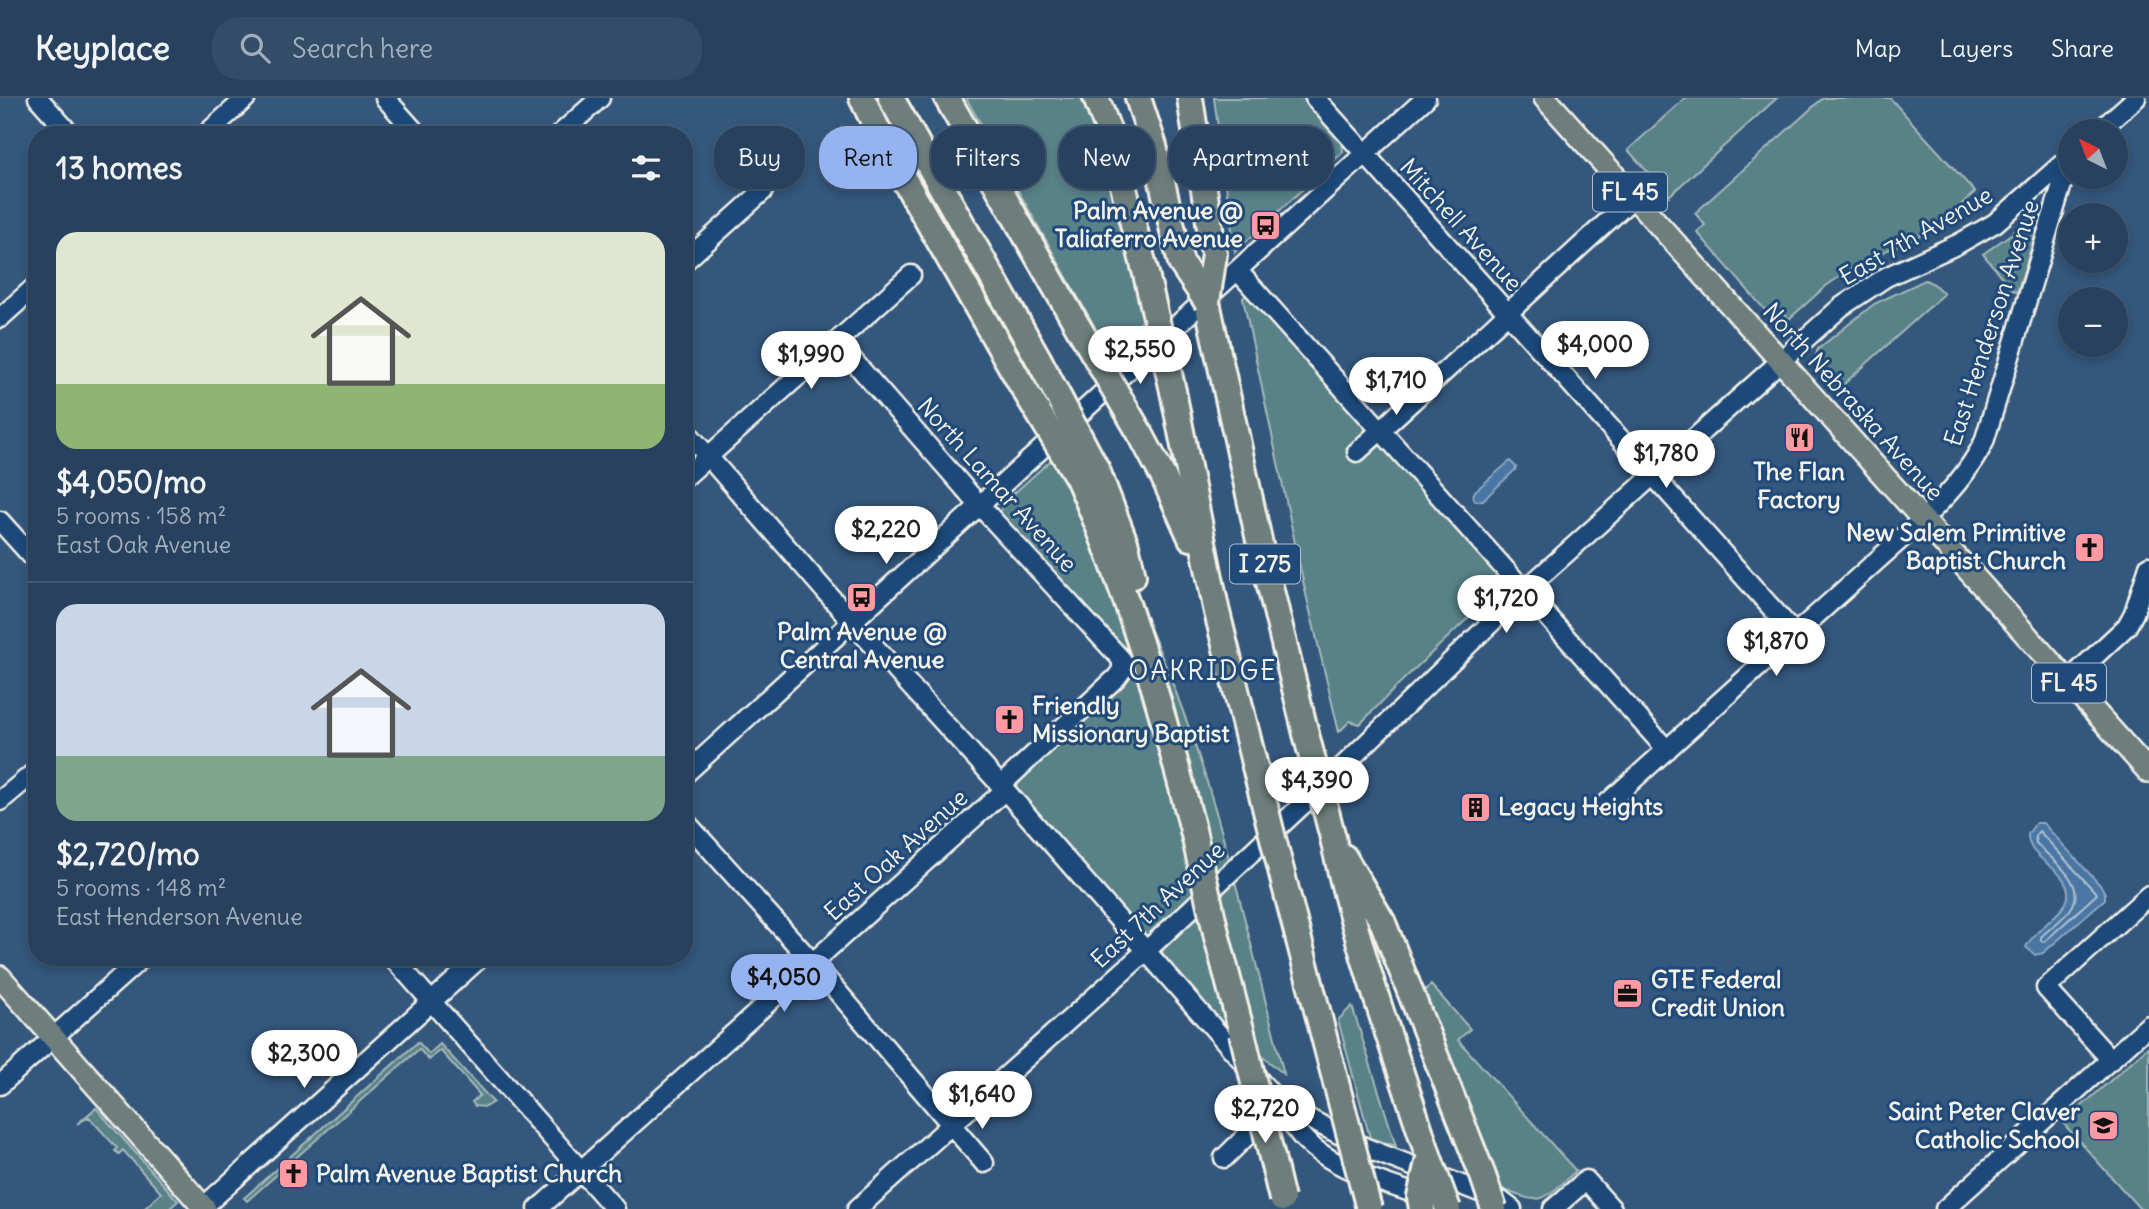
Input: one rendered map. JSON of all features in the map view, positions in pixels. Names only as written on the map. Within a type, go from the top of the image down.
[{"type":"highway","points":[[862,98],[890,155],[1021,384],[1087,474]]},
{"type":"highway","points":[[891,98],[1039,360],[1087,474],[1126,545],[1163,689],[1170,737],[1282,1204]]},
{"type":"highway","points":[[947,98],[1141,435],[1184,522],[1216,608]]},
{"type":"highway","name":"I 275","points":[[1097,98],[1110,135],[1146,274],[1173,391],[1216,608],[1369,1209]]},
{"type":"highway","name":"I 275","points":[[1138,98],[1154,146],[1181,263],[1207,302],[1263,557],[1342,882],[1429,1158],[1448,1209]]},
{"type":"highway","points":[[1190,98],[1214,254],[1207,302]]},
{"type":"highway","points":[[1333,838],[1383,923],[1494,1209]]},
{"type":"highway","points":[[1422,1209],[1420,1197],[1429,1158]]},
{"type":"main road","name":"North Nebraska Avenue","points":[[1545,98],[2149,772]]},
{"type":"main road","points":[[0,977],[203,1208]]},
{"type":"street","points":[[38,98],[63,126]]},
{"type":"street","points":[[215,126],[246,98]]},
{"type":"street","points":[[386,98],[410,126]]},
{"type":"street","points":[[569,126],[600,98]]},
{"type":"street","name":"Mitchell Avenue","points":[[1315,98],[1795,634]]},
{"type":"street","points":[[693,767],[1426,98]]},
{"type":"street","points":[[2112,119],[2136,98]]},
{"type":"street","name":"East 7th Avenue","points":[[858,1209],[1146,951],[1525,590],[1781,361],[1863,291],[1886,277],[1967,240],[1995,223],[2058,168]]},
{"type":"street","name":"East Henderson Avenue","points":[[1604,807],[1923,519],[1971,466],[1984,442],[2060,189]]},
{"type":"street","points":[[693,254],[763,191]]},
{"type":"street","points":[[1357,452],[1634,197]]},
{"type":"street","points":[[1238,271],[1667,750]]},
{"type":"street","points":[[693,470],[911,275]]},
{"type":"street","points":[[0,318],[28,293]]},
{"type":"street","name":"North Lamar Avenue","points":[[837,342],[980,506],[1122,660]]},
{"type":"street","points":[[693,439],[1280,1104],[1302,1137],[1331,1158],[1379,1181],[1460,1209]]},
{"type":"street","points":[[0,521],[28,549]]},
{"type":"street","points":[[2068,681],[2127,626],[2149,566]]},
{"type":"street","name":"East Oak Avenue","points":[[538,1209],[813,963],[1003,787],[1117,677],[1122,670],[1122,660]]},
{"type":"street","points":[[0,801],[28,777]]},
{"type":"street","points":[[693,830],[813,963],[984,1163]]},
{"type":"street","points":[[2111,1060],[2046,988],[2149,895]]},
{"type":"street","points":[[0,1085],[133,966]]},
{"type":"street","points":[[400,966],[615,1209]]},
{"type":"street","points":[[203,1208],[471,966]]},
{"type":"street","points":[[1945,1209],[2149,1025]]},
{"type":"street","points":[[1224,1158],[1280,1104]]},
{"type":"street","points":[[1280,1104],[1366,1148],[1500,1200],[1513,1209]]},
{"type":"street","points":[[1553,1209],[1586,1180],[1612,1209]]},
{"type":"green space","points":[[966,98],[1081,98],[1092,126],[1059,126],[1059,189],[1110,189],[1145,318],[1109,352],[1017,189],[1045,189],[1045,126],[982,126]]},
{"type":"green space","points":[[1214,98],[1303,98],[1328,126],[1218,126]]},
{"type":"green space","points":[[1685,98],[1777,98],[1669,196],[1628,150]]},
{"type":"green space","points":[[1823,98],[1890,98],[1975,192],[1934,229],[1861,262],[1826,286],[1789,319],[1781,310],[1772,318],[1697,232],[1705,225],[1695,213]]},
{"type":"green space","points":[[1333,132],[1342,142],[1343,152],[1333,161]]},
{"type":"green space","points":[[1226,189],[1303,189],[1235,252]]},
{"type":"green space","points":[[2039,210],[2042,214],[2017,292],[2012,290],[1983,254]]},
{"type":"green space","points":[[1925,280],[1934,284],[1944,294],[1835,392],[1818,367],[1818,349],[1874,304]]},
{"type":"green space","points":[[1248,293],[1368,428],[1346,448],[1360,463],[1382,443],[1506,582],[1360,724],[1350,721],[1339,732],[1305,590],[1243,298]]},
{"type":"green space","points":[[1060,452],[1125,572],[1148,623],[1200,759],[1230,863],[1149,937],[1144,935],[1015,789],[1031,767],[1136,672],[1131,662],[1001,518],[1001,505]]},
{"type":"green space","points":[[1235,881],[1284,1074],[1223,1024],[1162,952],[1164,945]]},
{"type":"green space","points":[[1431,985],[1470,1029],[1458,1040],[1576,1171],[1547,1195],[1532,1199],[1496,1186],[1419,995]]},
{"type":"green space","points":[[1352,1006],[1396,1146],[1370,1138],[1338,1020]]},
{"type":"green space","points":[[418,1042],[429,1054],[440,1044],[493,1102],[485,1107],[475,1106],[472,1102],[480,1095],[440,1050],[429,1060],[419,1049],[247,1201],[244,1198]]},
{"type":"green space","points":[[2149,1046],[2149,1209],[2140,1209],[2063,1123]]},
{"type":"green space","points":[[96,1108],[178,1201],[169,1209],[144,1209],[161,1193],[123,1150],[119,1154],[115,1151],[117,1148],[89,1117],[77,1124]]},
{"type":"water","points":[[1510,461],[1516,467],[1515,470],[1483,500],[1475,501],[1475,491]]},
{"type":"water","points":[[2036,823],[2043,823],[2101,886],[2105,899],[2043,953],[2035,955],[2026,947],[2062,908],[2068,896],[2067,886],[2062,878],[2030,844],[2028,834]]},
{"type":"place","name":"Palm Avenue @ Taliaferro Avenue","points":[[1266,225]]},
{"type":"place","name":"The Flan Factory","points":[[1799,438]]},
{"type":"place","name":"New Salem Primitive Baptist Church","points":[[2089,547]]},
{"type":"place","name":"Palm Avenue @ Central Avenue","points":[[862,598]]},
{"type":"place","name":"Friendly Missionary Baptist","points":[[1009,720]]},
{"type":"place","name":"Legacy Heights","points":[[1475,807]]},
{"type":"place","name":"GTE Federal Credit Union","points":[[1628,994]]},
{"type":"place","name":"Saint Peter Claver Catholic School","points":[[2103,1126]]},
{"type":"place","name":"Palm Avenue Baptist Church","points":[[293,1174]]},
{"type":"district","name":"OAKRIDGE","points":[[1203,671]]}]
